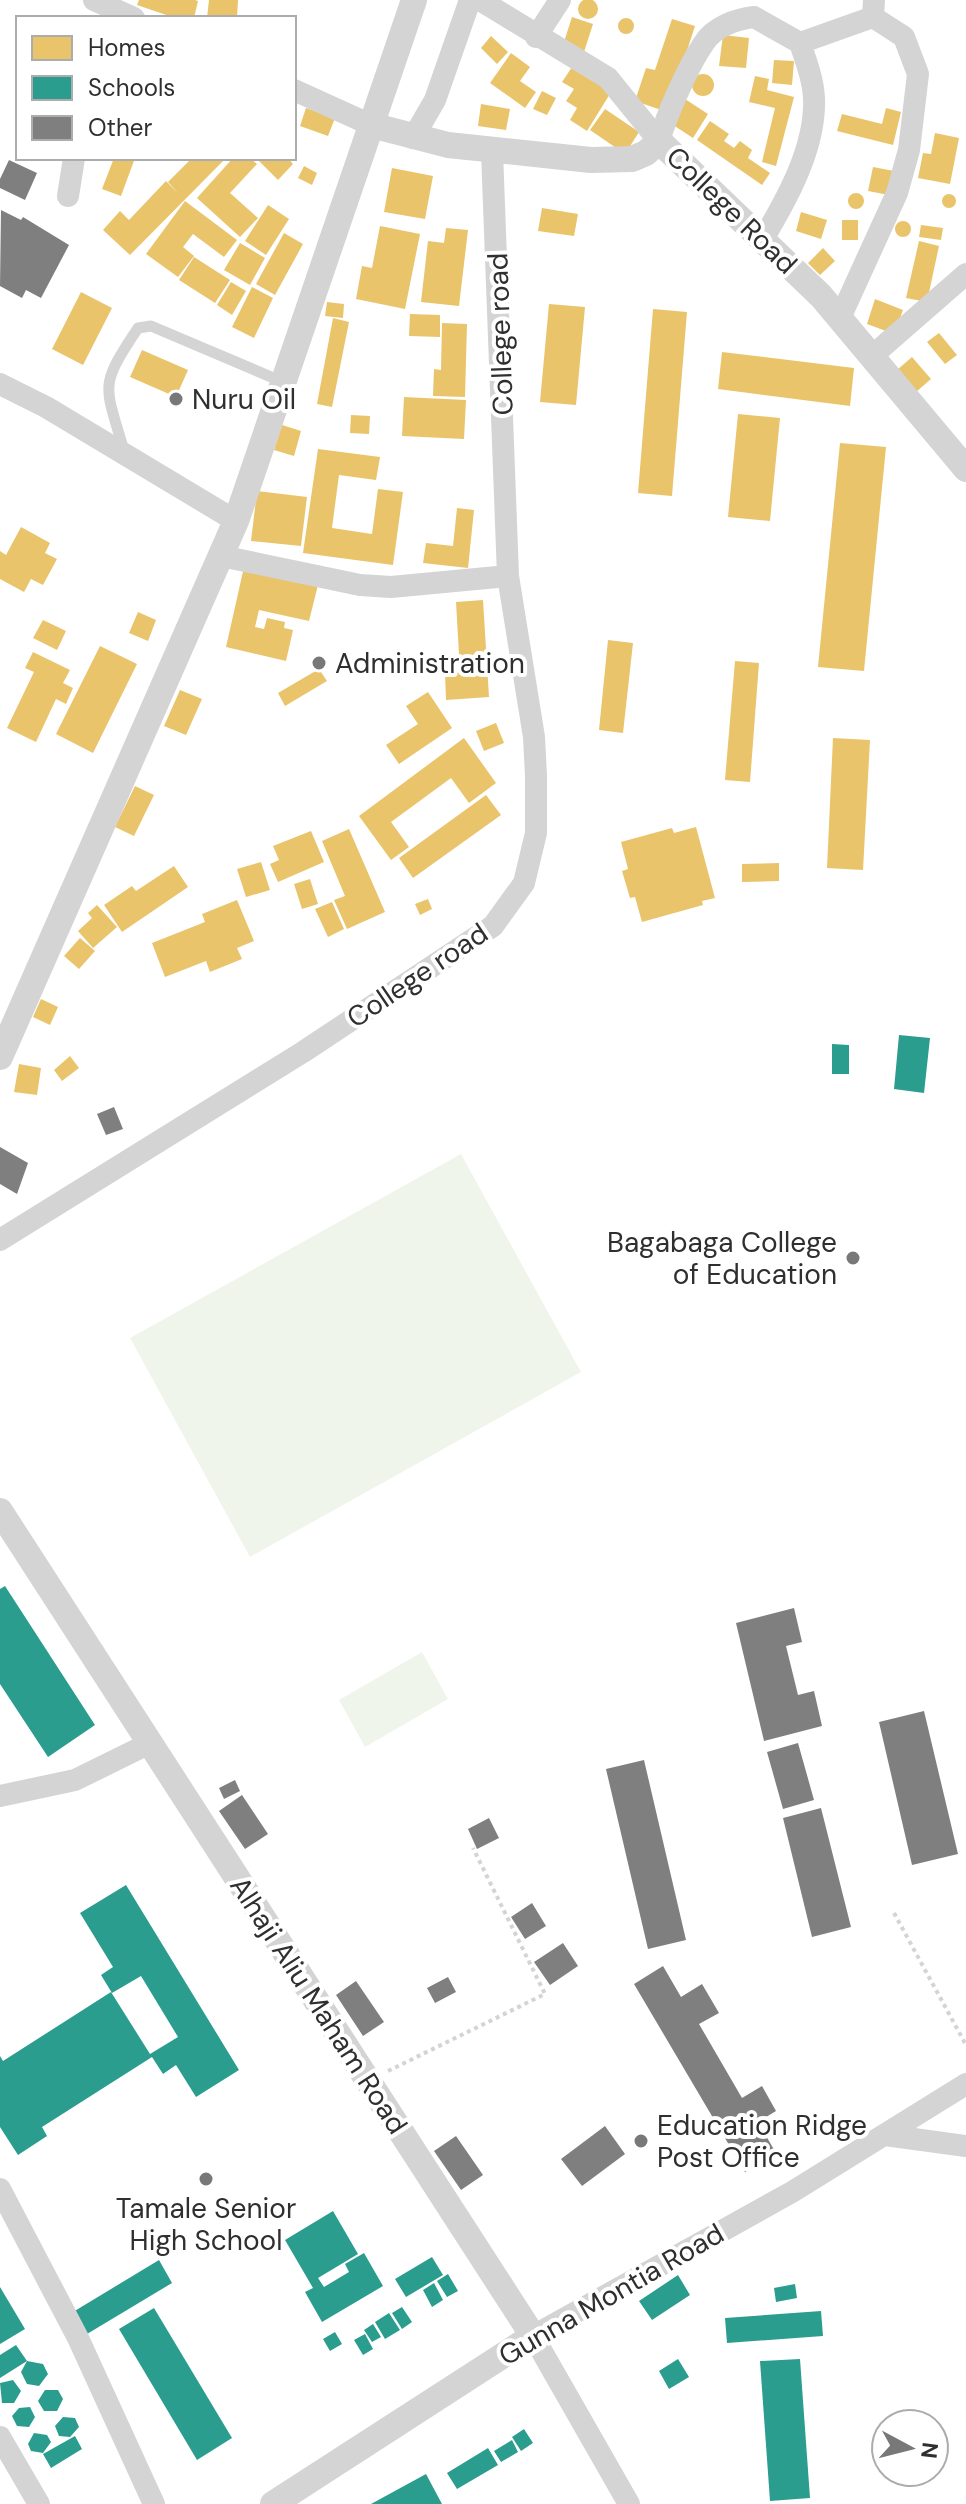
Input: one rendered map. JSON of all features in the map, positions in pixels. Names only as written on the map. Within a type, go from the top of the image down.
[{"type":"street","points":[[0,1057],[236,521],[414,0]]},
{"type":"street","points":[[413,138],[435,100],[470,0]]},
{"type":"street","points":[[480,0],[536,37],[608,78],[659,141]]},
{"type":"street","points":[[536,37],[560,0]]},
{"type":"street","points":[[99,7],[128,16]]},
{"type":"street","points":[[659,141],[667,116],[704,41],[726,25],[754,9],[800,43],[812,85],[811,125],[788,198],[763,239]]},
{"type":"street","points":[[800,43],[873,9],[904,37],[918,74],[909,150],[897,193],[840,318]]},
{"type":"street","points":[[296,91],[371,125]]},
{"type":"street","name":"College Road","points":[[371,125],[413,138],[492,152],[618,160],[646,153],[659,141],[763,239],[840,318],[966,469]]},
{"type":"street","name":"College road","points":[[0,1240],[316,1043],[493,926],[524,883],[533,858],[537,801],[534,737],[508,576],[492,152]]},
{"type":"street","points":[[68,196],[74,160]]},
{"type":"street","points":[[872,356],[966,274]]},
{"type":"street","points":[[0,384],[236,521]]},
{"type":"street","points":[[221,556],[360,585],[391,587],[508,576]]},
{"type":"street","name":"Alhaji Aliu Maham Road","points":[[0,1511],[533,2336],[629,2504]]},
{"type":"street","points":[[0,1796],[75,1780],[150,1743]]},
{"type":"street","name":"Gunna Montia Road","points":[[273,2504],[533,2336],[792,2192],[966,2084]]},
{"type":"street","points":[[885,2135],[966,2146]]},
{"type":"street","points":[[0,2189],[78,2338],[154,2504]]},
{"type":"street","points":[[0,2437],[39,2504]]},
{"type":"lane","points":[[125,454],[107,391],[111,370],[138,328],[151,326],[284,382]]},
{"type":"path","points":[[368,2081],[545,1994],[473,1848]]},
{"type":"path","points":[[894,1913],[966,2045]]},
{"type":"shaded area","points":[[461,1154],[581,1372],[250,1557],[130,1338]]},
{"type":"shaded area","points":[[422,1652],[448,1699],[365,1747],[339,1700]]},
{"type":"building: Homes","points":[[588,-1],[595,2],[598,9],[595,16],[588,19],[581,16],[578,9],[581,2]]},
{"type":"building: Homes","points":[[139,0],[198,1],[194,16],[169,16],[137,5]]},
{"type":"building: Homes","points":[[209,0],[238,0],[237,16],[207,16]]},
{"type":"building: Homes","points":[[572,17],[593,24],[584,52],[563,45]]},
{"type":"building: Homes","points":[[626,18],[634,26],[626,34],[618,26]]},
{"type":"building: Homes","points":[[672,19],[695,26],[667,112],[635,101],[646,68],[655,70]]},
{"type":"building: Homes","points":[[723,35],[749,38],[746,68],[719,66]]},
{"type":"building: Homes","points":[[491,36],[508,52],[497,64],[481,48]]},
{"type":"building: Homes","points":[[511,53],[530,67],[520,81],[536,92],[525,108],[490,83]]},
{"type":"building: Homes","points":[[774,60],[794,61],[792,85],[772,83]]},
{"type":"building: Homes","points":[[574,64],[613,89],[587,131],[570,120],[577,108],[566,101],[574,89],[562,82]]},
{"type":"building: Homes","points":[[703,74],[711,77],[714,85],[711,93],[703,96],[695,93],[692,85],[695,77]]},
{"type":"building: Homes","points":[[755,76],[769,79],[767,90],[794,97],[776,166],[762,162],[775,108],[749,102]]},
{"type":"building: Homes","points":[[542,91],[556,98],[547,115],[533,109]]},
{"type":"building: Homes","points":[[685,99],[708,114],[693,138],[670,123]]},
{"type":"building: Homes","points":[[481,104],[510,109],[506,130],[478,126]]},
{"type":"building: Homes","points":[[306,108],[335,118],[328,136],[300,126]]},
{"type":"building: Homes","points":[[886,108],[901,112],[893,145],[837,131],[842,114],[882,124]]},
{"type":"building: Homes","points":[[605,109],[639,132],[625,154],[590,130]]},
{"type":"building: Homes","points":[[710,121],[729,134],[724,141],[734,148],[740,141],[752,150],[748,158],[770,173],[762,185],[697,140]]},
{"type":"building: Homes","points":[[935,133],[959,138],[950,184],[918,178],[923,153],[931,154]]},
{"type":"building: Homes","points":[[113,160],[134,160],[121,196],[102,189]]},
{"type":"building: Homes","points":[[190,160],[224,160],[130,255],[103,230],[120,211],[129,220],[166,181],[178,193],[168,182]]},
{"type":"building: Homes","points":[[231,160],[252,160],[257,164],[230,193],[258,218],[240,237],[197,198]]},
{"type":"building: Homes","points":[[258,160],[290,160],[293,164],[278,180]]},
{"type":"building: Homes","points":[[304,166],[317,173],[312,185],[298,178]]},
{"type":"building: Homes","points":[[873,167],[894,171],[889,195],[868,191]]},
{"type":"building: Homes","points":[[392,168],[433,176],[425,219],[384,212]]},
{"type":"building: Homes","points":[[856,193],[862,195],[862,207],[856,209],[850,207],[848,201],[850,195]]},
{"type":"building: Homes","points":[[949,194],[956,201],[949,208],[942,201]]},
{"type":"building: Homes","points":[[185,201],[237,240],[224,257],[193,234],[183,247],[194,256],[178,277],[146,254]]},
{"type":"building: Homes","points":[[268,205],[289,219],[266,255],[245,241]]},
{"type":"building: Homes","points":[[542,208],[578,214],[574,236],[538,231]]},
{"type":"building: Homes","points":[[801,212],[827,220],[821,239],[796,231]]},
{"type":"building: Homes","points":[[842,220],[858,220],[858,240],[842,240]]},
{"type":"building: Homes","points":[[900,221],[906,221],[911,229],[909,235],[900,237],[895,232],[895,226]]},
{"type":"building: Homes","points":[[921,225],[943,228],[941,240],[919,237]]},
{"type":"building: Homes","points":[[380,226],[420,234],[405,309],[356,299],[362,266],[372,268]]},
{"type":"building: Homes","points":[[446,228],[468,230],[459,306],[421,302],[428,241],[444,243]]},
{"type":"building: Homes","points":[[284,233],[303,244],[275,295],[256,284]]},
{"type":"building: Homes","points":[[919,241],[939,246],[927,302],[906,298]]},
{"type":"building: Homes","points":[[240,243],[265,258],[250,285],[224,270]]},
{"type":"building: Homes","points":[[823,248],[835,261],[820,275],[808,263]]},
{"type":"building: Homes","points":[[194,257],[230,280],[215,303],[179,280]]},
{"type":"building: Homes","points":[[231,282],[246,291],[232,315],[217,305]]},
{"type":"building: Homes","points":[[252,287],[273,298],[254,338],[232,327]]},
{"type":"building: Homes","points":[[81,292],[112,308],[83,365],[52,349]]},
{"type":"building: Homes","points":[[875,299],[903,310],[894,334],[867,324]]},
{"type":"building: Homes","points":[[327,302],[344,304],[343,318],[325,316]]},
{"type":"building: Homes","points":[[549,304],[585,307],[576,405],[540,402]]},
{"type":"building: Homes","points":[[653,309],[687,312],[672,496],[638,493]]},
{"type":"building: Homes","points":[[410,314],[440,315],[440,337],[409,336]]},
{"type":"building: Homes","points":[[333,318],[349,322],[332,407],[317,404]]},
{"type":"building: Homes","points":[[442,323],[467,324],[465,397],[433,396],[434,369],[441,370]]},
{"type":"building: Homes","points":[[939,333],[957,355],[945,364],[927,342]]},
{"type":"building: Homes","points":[[142,350],[188,370],[176,397],[130,377]]},
{"type":"building: Homes","points":[[722,352],[854,368],[850,406],[718,389]]},
{"type":"building: Homes","points":[[912,357],[931,379],[916,392],[897,370]]},
{"type":"building: Homes","points":[[404,397],[466,400],[464,439],[402,436]]},
{"type":"building: Homes","points":[[738,414],[780,418],[770,521],[728,517]]},
{"type":"building: Homes","points":[[351,415],[370,416],[369,434],[350,433]]},
{"type":"building: Homes","points":[[282,425],[301,431],[294,456],[274,450]]},
{"type":"building: Homes","points":[[840,443],[886,447],[864,671],[818,667]]},
{"type":"building: Homes","points":[[318,449],[380,457],[376,480],[339,475],[332,528],[372,534],[378,489],[403,492],[393,565],[303,553]]},
{"type":"building: Homes","points":[[257,491],[307,497],[301,546],[251,541]]},
{"type":"building: Homes","points":[[457,508],[474,510],[468,568],[423,563],[426,543],[453,546]]},
{"type":"building: Homes","points":[[21,527],[50,543],[45,553],[57,559],[43,585],[31,579],[24,592],[0,579],[0,551],[6,555]]},
{"type":"building: Homes","points":[[244,567],[318,585],[309,621],[259,610],[255,627],[264,629],[267,618],[285,622],[284,628],[293,630],[286,661],[226,647]]},
{"type":"building: Homes","points":[[483,600],[489,697],[446,700],[445,672],[460,672],[456,602]]},
{"type":"building: Homes","points":[[138,612],[156,620],[148,641],[129,633]]},
{"type":"building: Homes","points":[[43,620],[66,631],[57,650],[33,638]]},
{"type":"building: Homes","points":[[608,640],[633,643],[623,733],[599,730]]},
{"type":"building: Homes","points":[[100,646],[137,664],[93,753],[56,734]]},
{"type":"building: Homes","points":[[33,652],[70,670],[63,683],[73,688],[66,704],[56,699],[36,742],[7,728],[34,672],[25,668]]},
{"type":"building: Homes","points":[[735,661],[759,663],[750,782],[725,780]]},
{"type":"building: Homes","points":[[319,669],[327,681],[285,706],[278,693]]},
{"type":"building: Homes","points":[[180,690],[202,699],[186,735],[164,726]]},
{"type":"building: Homes","points":[[428,692],[452,728],[399,764],[386,745],[418,724],[406,706]]},
{"type":"building: Homes","points":[[496,723],[504,743],[484,751],[476,731]]},
{"type":"building: Homes","points":[[464,738],[496,783],[469,803],[451,778],[391,822],[409,847],[391,860],[359,816]]},
{"type":"building: Homes","points":[[833,738],[870,740],[863,870],[827,868]]},
{"type":"building: Homes","points":[[135,786],[154,795],[134,836],[115,827]]},
{"type":"building: Homes","points":[[486,795],[501,815],[413,878],[399,858]]},
{"type":"building: Homes","points":[[696,827],[715,898],[702,901],[703,905],[642,922],[635,897],[630,898],[622,871],[628,869],[621,842],[672,828],[674,833]]},
{"type":"building: Homes","points":[[349,829],[385,912],[347,929],[334,900],[345,896],[322,841]]},
{"type":"building: Homes","points":[[311,831],[324,862],[278,882],[270,864],[279,860],[273,846]]},
{"type":"building: Homes","points":[[261,862],[270,890],[246,897],[237,869]]},
{"type":"building: Homes","points":[[779,863],[779,881],[742,882],[742,864]]},
{"type":"building: Homes","points":[[174,866],[188,887],[122,932],[104,905],[132,886],[136,891]]},
{"type":"building: Homes","points":[[310,879],[318,904],[302,909],[294,884]]},
{"type":"building: Homes","points":[[428,899],[432,909],[420,915],[415,904]]},
{"type":"building: Homes","points":[[237,900],[254,941],[237,948],[242,959],[210,972],[206,961],[165,977],[152,943],[205,922],[202,914]]},
{"type":"building: Homes","points":[[332,902],[344,929],[328,937],[315,909]]},
{"type":"building: Homes","points":[[97,905],[117,927],[93,948],[78,931],[92,918],[88,913]]},
{"type":"building: Homes","points":[[80,938],[95,951],[79,969],[64,956]]},
{"type":"building: Homes","points":[[41,999],[58,1007],[50,1025],[33,1017]]},
{"type":"building: Homes","points":[[70,1056],[79,1068],[62,1081],[54,1070]]},
{"type":"building: Homes","points":[[19,1064],[41,1068],[37,1095],[14,1092]]},
{"type":"building: Schools","points":[[899,1035],[930,1038],[924,1093],[894,1089]]},
{"type":"building: Schools","points":[[832,1044],[849,1045],[849,1074],[832,1074]]},
{"type":"building: Schools","points":[[5,1586],[95,1725],[48,1757],[0,1684],[0,1589]]},
{"type":"building: Schools","points":[[126,1885],[239,2070],[196,2097],[176,2065],[163,2074],[152,2057],[42,2127],[47,2136],[18,2155],[0,2127],[0,2056],[3,2061],[111,1992],[150,2054],[178,2037],[141,1976],[112,1993],[101,1975],[113,1967],[80,1913]]},
{"type":"building: Schools","points":[[333,2211],[358,2254],[318,2278],[324,2287],[349,2272],[345,2264],[364,2253],[383,2286],[322,2322],[305,2292],[313,2288],[285,2240]]},
{"type":"building: Schools","points":[[432,2257],[443,2275],[406,2297],[395,2279]]},
{"type":"building: Schools","points":[[159,2260],[172,2283],[87,2334],[73,2312]]},
{"type":"building: Schools","points":[[448,2274],[458,2291],[447,2297],[437,2281]]},
{"type":"building: Schools","points":[[678,2275],[690,2295],[652,2320],[639,2301]]},
{"type":"building: Schools","points":[[434,2283],[443,2300],[432,2307],[423,2290]]},
{"type":"building: Schools","points":[[795,2284],[797,2298],[776,2302],[774,2288]]},
{"type":"building: Schools","points":[[0,2287],[25,2329],[0,2344]]},
{"type":"building: Schools","points":[[402,2307],[412,2322],[402,2329],[392,2313]]},
{"type":"building: Schools","points":[[154,2308],[232,2438],[197,2460],[119,2329]]},
{"type":"building: Schools","points":[[821,2311],[823,2336],[727,2343],[725,2318]]},
{"type":"building: Schools","points":[[389,2313],[400,2330],[385,2339],[375,2322]]},
{"type":"building: Schools","points":[[373,2324],[381,2337],[372,2342],[364,2330]]},
{"type":"building: Schools","points":[[335,2332],[342,2344],[330,2351],[323,2339]]},
{"type":"building: Schools","points":[[365,2334],[373,2349],[363,2355],[354,2340]]},
{"type":"building: Schools","points":[[16,2345],[27,2361],[0,2378],[0,2355]]},
{"type":"building: Schools","points":[[678,2359],[689,2377],[669,2389],[659,2371]]},
{"type":"building: Schools","points":[[800,2359],[810,2498],[770,2501],[760,2361]]},
{"type":"building: Schools","points":[[27,2361],[43,2364],[48,2374],[39,2386],[27,2384],[21,2372]]},
{"type":"building: Schools","points":[[13,2380],[21,2391],[14,2403],[2,2403],[0,2383]]},
{"type":"building: Schools","points":[[45,2390],[58,2390],[63,2399],[57,2411],[44,2411],[38,2401]]},
{"type":"building: Schools","points":[[30,2407],[35,2417],[29,2427],[17,2426],[12,2416],[19,2408]]},
{"type":"building: Schools","points":[[63,2417],[75,2418],[79,2427],[70,2437],[59,2436],[55,2426]]},
{"type":"building: Schools","points":[[524,2429],[533,2443],[521,2451],[512,2437]]},
{"type":"building: Schools","points":[[34,2433],[47,2435],[51,2442],[43,2453],[31,2451],[28,2444]]},
{"type":"building: Schools","points":[[75,2436],[82,2449],[51,2468],[43,2454]]},
{"type":"building: Schools","points":[[512,2440],[518,2452],[501,2462],[494,2451]]},
{"type":"building: Schools","points":[[488,2448],[498,2465],[457,2489],[447,2473]]},
{"type":"building: Schools","points":[[426,2474],[442,2504],[371,2504]]},
{"type":"building: Other","points":[[9,160],[37,173],[25,200],[0,188],[0,179]]},
{"type":"building: Other","points":[[1,210],[21,220],[23,217],[69,245],[41,298],[26,290],[22,298],[0,286]]},
{"type":"building: Other","points":[[114,1107],[123,1129],[106,1135],[97,1114]]},
{"type":"building: Other","points":[[0,1147],[28,1163],[17,1194],[0,1184]]},
{"type":"building: Other","points":[[794,1608],[802,1642],[786,1646],[798,1695],[814,1691],[822,1726],[764,1741],[736,1623]]},
{"type":"building: Other","points":[[924,1711],[958,1854],[912,1865],[879,1722]]},
{"type":"building: Other","points":[[798,1743],[814,1800],[783,1809],[767,1752]]},
{"type":"building: Other","points":[[644,1760],[686,1940],[648,1949],[606,1769]]},
{"type":"building: Other","points":[[235,1780],[240,1791],[224,1799],[219,1788]]},
{"type":"building: Other","points":[[242,1795],[268,1834],[245,1849],[219,1811]]},
{"type":"building: Other","points":[[821,1808],[851,1927],[812,1937],[783,1818]]},
{"type":"building: Other","points":[[489,1818],[499,1838],[477,1849],[468,1829]]},
{"type":"building: Other","points":[[532,1903],[546,1926],[525,1939],[511,1917]]},
{"type":"building: Other","points":[[563,1943],[578,1966],[550,1985],[534,1962]]},
{"type":"building: Other","points":[[663,1966],[681,1997],[702,1984],[719,2013],[699,2024],[742,2098],[762,2086],[776,2111],[758,2122],[776,2153],[745,2172],[634,1984]]},
{"type":"building: Other","points":[[448,1977],[456,1992],[435,2003],[427,1988]]},
{"type":"building: Other","points":[[356,1981],[384,2022],[363,2036],[336,1995]]},
{"type":"building: Other","points":[[605,2126],[625,2154],[582,2186],[561,2159]]},
{"type":"building: Other","points":[[456,2136],[483,2175],[461,2190],[434,2151]]},
{"type":"place","name":"Nuru Oil","points":[[176,399]]},
{"type":"place","name":"Administration","points":[[319,663]]},
{"type":"place","name":"Bagabaga College of Education","points":[[853,1258]]},
{"type":"place","name":"Education Ridge Post Office","points":[[641,2141]]},
{"type":"place","name":"Tamale Senior High School","points":[[206,2179]]}]
